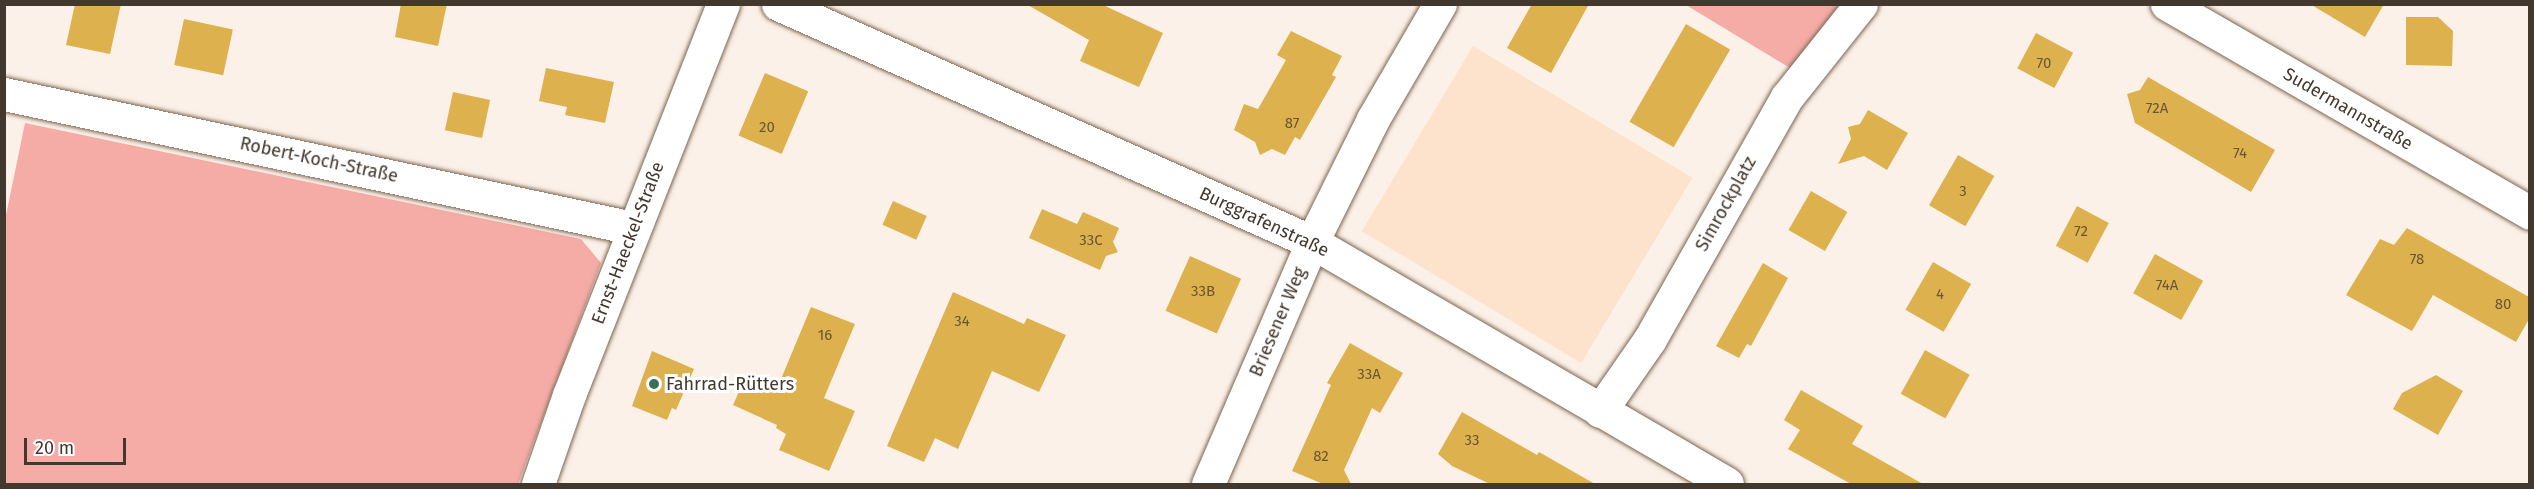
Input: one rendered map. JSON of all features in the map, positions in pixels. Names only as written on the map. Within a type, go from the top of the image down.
[{"type":"street","name":"Ernst-Haeckel-Straße","points":[[538,484],[633,228],[723,4]]},
{"type":"street","name":"Burggrafenstraße","points":[[778,4],[1312,242],[1727,484]]},
{"type":"street","name":"Briesener Weg","points":[[1208,484],[1312,242],[1373,119],[1440,4]]},
{"type":"street","name":"Simrockplatz","points":[[1600,411],[1650,339],[1787,97],[1861,4]]},
{"type":"street","name":"Sudermannstraße","points":[[2167,4],[2529,213]]},
{"type":"street","name":"Robert-Koch-Straße","points":[[4,94],[633,228]]},
{"type":"shaded area","points":[[1686,5],[1845,5],[1795,71]]},
{"type":"shaded area","points":[[1473,46],[1692,178],[1581,363],[1362,231]]},
{"type":"shaded area","points":[[25,123],[581,239],[601,263],[518,484],[5,484],[5,220]]},
{"type":"building","points":[[75,4],[121,4],[110,54],[66,45]]},
{"type":"building","points":[[401,4],[447,4],[438,46],[395,37]]},
{"type":"building","points":[[1026,4],[1101,4],[1163,33],[1139,87],[1080,61],[1089,40]]},
{"type":"building","points":[[1532,4],[1589,4],[1551,73],[1507,48]]},
{"type":"building","points":[[2310,4],[2384,4],[2365,37]]},
{"type":"building","points":[[2406,17],[2438,17],[2453,31],[2452,66],[2406,65]]},
{"type":"building","points":[[184,19],[233,29],[223,75],[174,65]]},
{"type":"building","points":[[1686,24],[1730,50],[1674,147],[1630,122]]},
{"type":"building","points":[[1291,31],[1342,56],[1332,75],[1336,77],[1300,140],[1295,137],[1285,155],[1272,149],[1260,155],[1255,142],[1234,130],[1244,104],[1258,109],[1286,60],[1277,55]]},
{"type":"building","points":[[2036,33],[2073,53],[2054,88],[2017,68]]},
{"type":"building","points":[[546,68],[614,82],[605,123],[565,115],[567,107],[539,101]]},
{"type":"building","points":[[765,73],[808,91],[782,154],[738,136]]},
{"type":"building","points":[[2148,77],[2275,150],[2251,192],[2135,123],[2127,94],[2140,90]]},
{"type":"building","points":[[453,92],[490,100],[482,138],[445,130]]},
{"type":"building","points":[[1868,110],[1908,133],[1887,170],[1864,156],[1838,164],[1851,139],[1848,127],[1860,124]]},
{"type":"building","points":[[1958,155],[1994,176],[1965,226],[1929,205]]},
{"type":"building","points":[[1811,191],[1847,212],[1825,251],[1788,230]]},
{"type":"building","points":[[893,201],[927,216],[916,240],[882,225]]},
{"type":"building","points":[[2077,206],[2109,223],[2088,263],[2056,246]]},
{"type":"building","points":[[1042,209],[1077,224],[1083,212],[1119,228],[1113,242],[1118,252],[1106,256],[1100,270],[1029,238]]},
{"type":"building","points":[[2407,228],[2529,297],[2529,319],[2516,342],[2433,295],[2412,331],[2346,295],[2380,239],[2394,245]]},
{"type":"building","points":[[2155,254],[2203,281],[2181,320],[2133,293]]},
{"type":"building","points":[[1190,256],[1241,279],[1217,334],[1166,311]]},
{"type":"building","points":[[1933,262],[1971,284],[1944,332],[1906,310]]},
{"type":"building","points":[[1763,263],[1788,278],[1751,346],[1747,344],[1739,358],[1716,346]]},
{"type":"building","points":[[953,292],[1024,324],[1027,318],[1066,335],[1039,392],[992,371],[958,449],[935,438],[924,462],[887,446]]},
{"type":"building","points":[[811,307],[855,324],[824,398],[855,411],[829,471],[779,450],[786,434],[776,428],[777,425],[733,405],[745,378],[776,391]]},
{"type":"building","points":[[1350,343],[1403,373],[1380,413],[1372,408],[1344,470],[1351,484],[1323,484],[1292,471],[1331,385],[1327,383]]},
{"type":"building","points":[[1925,350],[1970,375],[1945,418],[1901,394]]},
{"type":"building","points":[[652,351],[694,369],[676,410],[672,408],[667,420],[632,406]]},
{"type":"building","points":[[2436,375],[2463,391],[2438,435],[2393,409],[2402,393]]},
{"type":"building","points":[[1801,390],[1863,426],[1852,444],[1923,484],[1851,484],[1788,449],[1800,430],[1784,420]]},
{"type":"building","points":[[1462,412],[1537,455],[1539,452],[1595,484],[1490,484],[1452,466],[1438,454]]},
{"type":"place","name":"Fahrrad-Rütters","points":[[654,384]]}]
